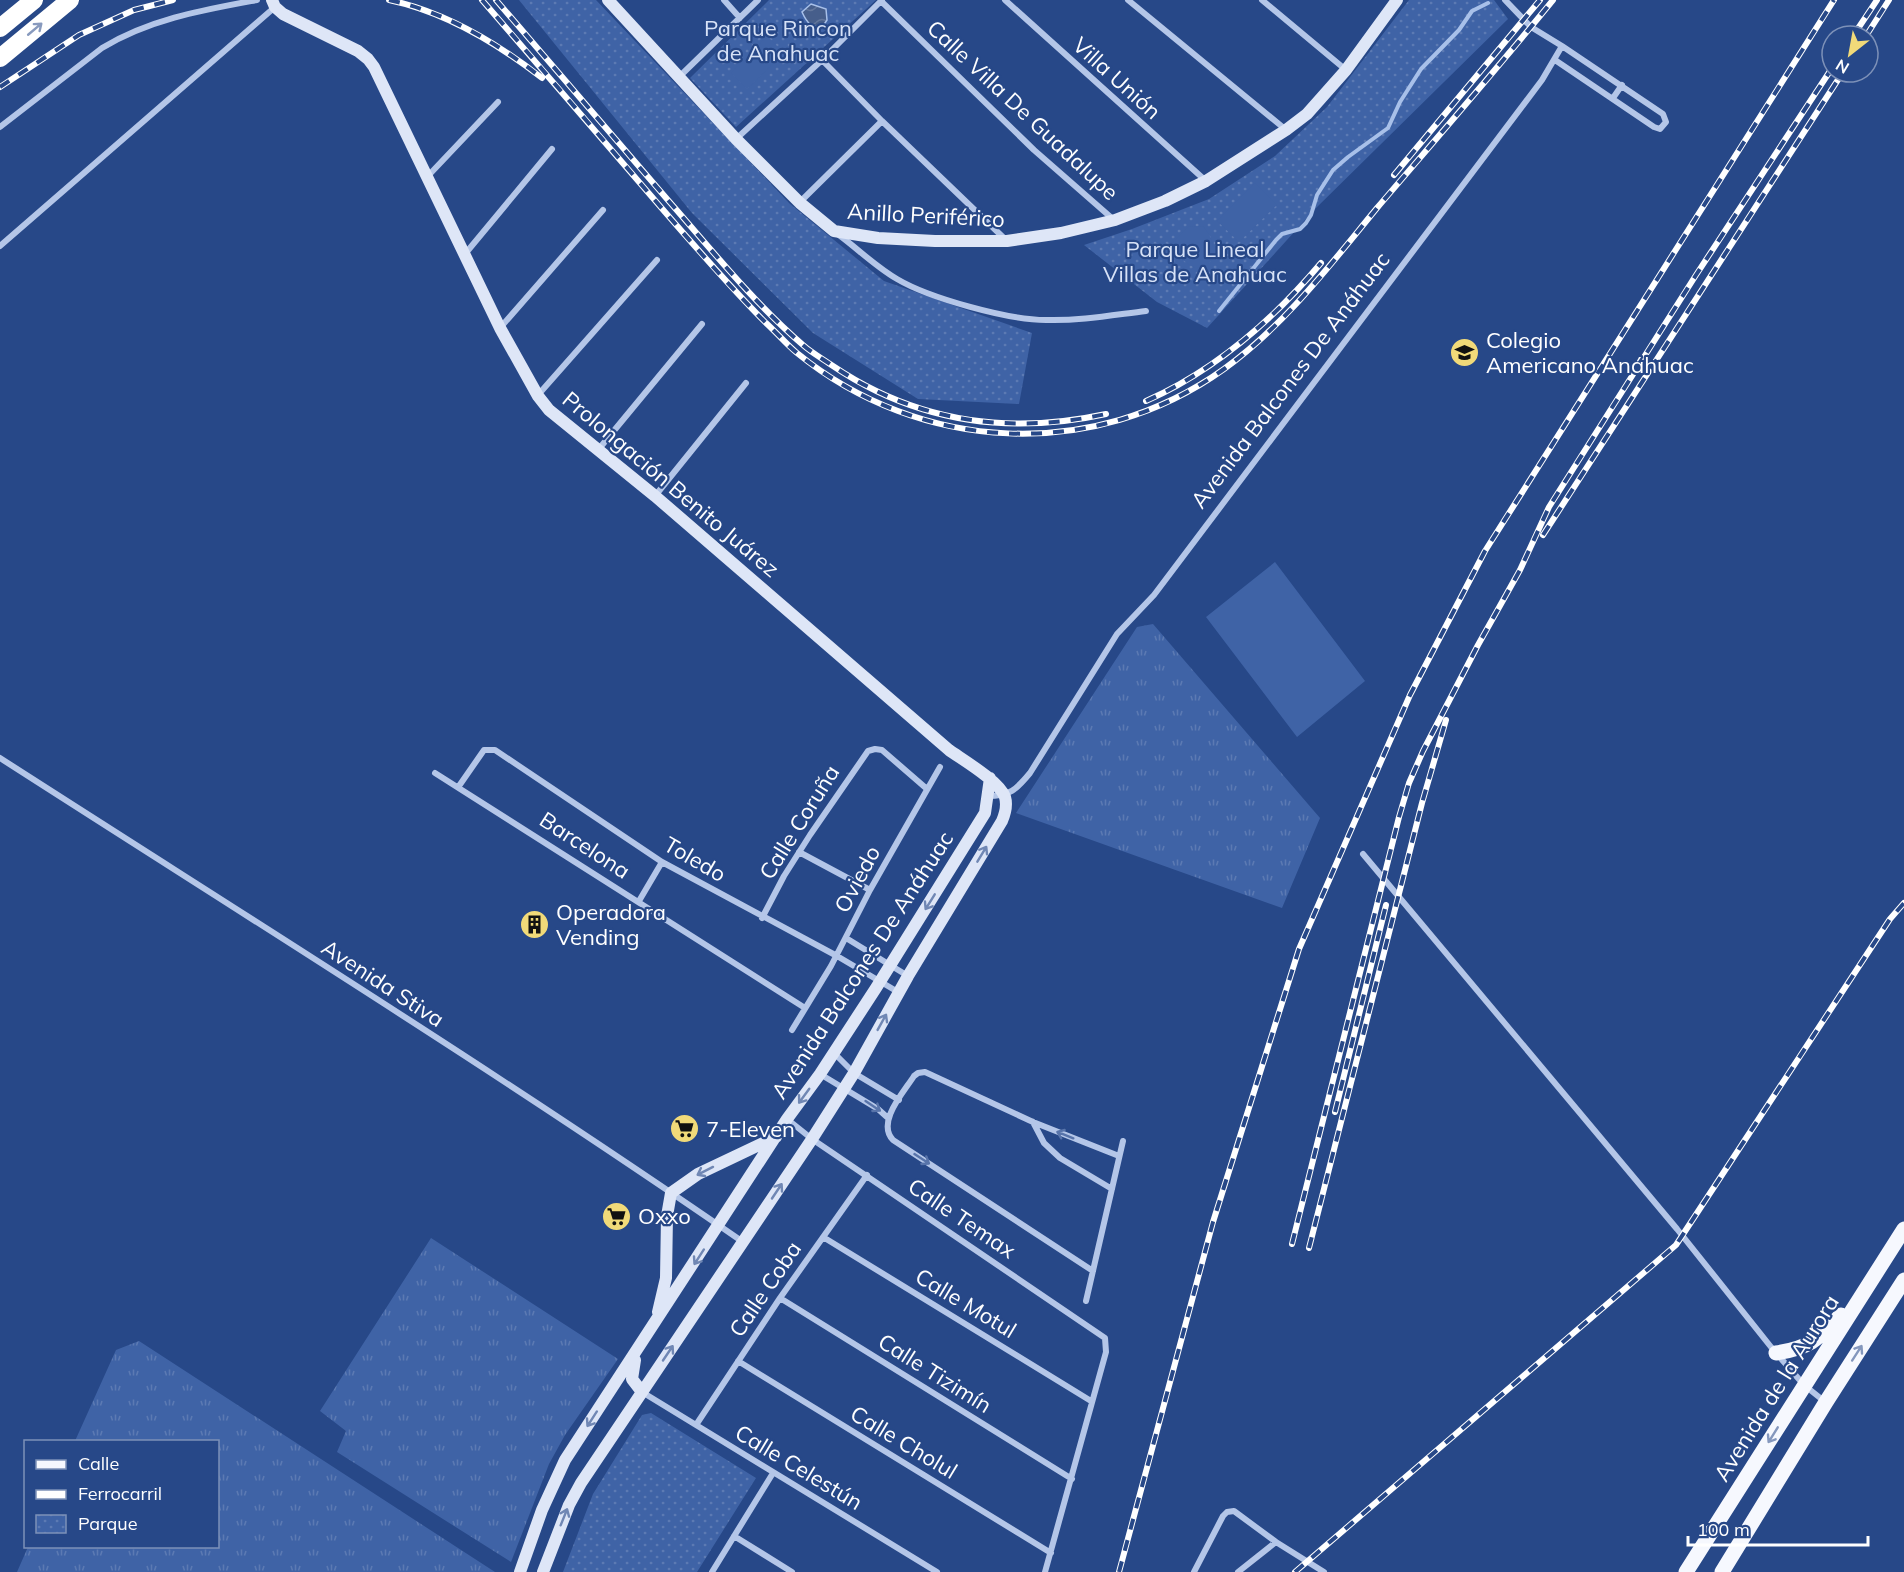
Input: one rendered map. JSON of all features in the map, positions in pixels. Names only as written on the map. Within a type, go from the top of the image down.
[{"type":"highway","points":[[0,28],[34,0]]},
{"type":"highway","points":[[0,58],[70,0]]},
{"type":"main road","name":"Avenida de la Aurora","points":[[1686,1572],[1904,1229]]},
{"type":"main road","points":[[1722,1572],[1904,1280]]},
{"type":"main road","points":[[1776,1353],[1792,1350],[1815,1341],[1865,1289]]},
{"type":"street","points":[[0,127],[102,48],[121,37],[171,17],[257,0]]},
{"type":"street","name":"Anillo Periférico","points":[[608,0],[736,139],[800,203],[834,231],[935,241],[1007,241],[1061,234],[1115,220],[1165,201],[1206,181],[1286,130],[1306,114],[1346,70],[1397,0]]},
{"type":"street","points":[[724,0],[740,18]]},
{"type":"street","points":[[679,77],[759,0]]},
{"type":"street","name":"Villa Unión","points":[[1005,0],[1206,181]]},
{"type":"street","points":[[1128,0],[1286,130]]},
{"type":"street","points":[[1262,0],[1346,70]]},
{"type":"street","points":[[1505,0],[1531,27],[1585,60],[1663,114],[1665,125],[1659,129],[1654,127],[1555,60]]},
{"type":"street","points":[[736,139],[882,1]]},
{"type":"street","name":"Calle Villa De Guadalupe","points":[[882,1],[1034,150],[1115,220]]},
{"type":"street","points":[[0,246],[274,4]]},
{"type":"street","name":"Prolongación Benito Juárez","points":[[274,4],[294,21],[358,51],[368,59],[500,328],[538,396],[549,410],[655,496],[949,750],[990,778],[1005,796]]},
{"type":"street","name":"Avenida Balcones De Anáhuac","points":[[543,1572],[569,1505],[581,1483],[854,1073],[896,996],[1002,821],[1005,814],[1005,796],[1018,787],[1030,774],[1118,634],[1154,595],[1536,89],[1562,46]]},
{"type":"street","points":[[822,60],[1007,241]]},
{"type":"street","points":[[1577,74],[1585,60]]},
{"type":"street","points":[[1612,98],[1622,85]]},
{"type":"street","points":[[427,178],[498,102]]},
{"type":"street","points":[[800,203],[882,121]]},
{"type":"street","points":[[465,254],[552,149]]},
{"type":"street","points":[[500,328],[603,210]]},
{"type":"street","points":[[834,231],[897,279],[927,293],[959,303],[1043,321],[1146,311]]},
{"type":"street","points":[[538,396],[657,260]]},
{"type":"street","points":[[597,450],[702,324]]},
{"type":"street","points":[[655,496],[746,383]]},
{"type":"street","name":"Toledo","points":[[459,786],[482,752],[487,748],[495,750],[662,862],[762,918],[837,956],[878,985]]},
{"type":"street","name":"Calle Coruña","points":[[762,918],[799,852],[865,753],[870,749],[882,750],[927,789]]},
{"type":"street","name":"Avenida Stiva","points":[[0,758],[469,1060],[743,1242]]},
{"type":"street","name":"Oviedo","points":[[792,1030],[837,956],[870,890],[940,766]]},
{"type":"street","name":"Barcelona","points":[[435,772],[805,1008]]},
{"type":"street","points":[[990,778],[987,796],[1005,796]]},
{"type":"street","name":"Avenida Balcones De Anáhuac","points":[[520,1572],[542,1510],[565,1460],[787,1119],[820,1074],[878,985],[985,813],[987,796]]},
{"type":"street","points":[[799,852],[870,890]]},
{"type":"street","points":[[1362,854],[1677,1229],[1776,1353],[1804,1385],[1826,1402]]},
{"type":"street","points":[[639,901],[662,862]]},
{"type":"street","points":[[846,938],[910,973]]},
{"type":"street","points":[[878,985],[896,996]]},
{"type":"street","points":[[833,1053],[854,1073],[898,1100]]},
{"type":"street","points":[[1093,1271],[893,1140],[887,1130],[888,1119],[914,1076],[925,1072],[1033,1122],[1119,1156]]},
{"type":"street","points":[[820,1074],[878,1109],[888,1119]]},
{"type":"street","name":"Calle Temax","points":[[787,1119],[812,1139],[1102,1336],[1106,1341],[1106,1352],[1091,1401]]},
{"type":"street","points":[[1033,1122],[1044,1143],[1060,1158],[1112,1189]]},
{"type":"street","points":[[656,1322],[666,1278],[667,1216],[671,1193],[698,1174],[776,1137]]},
{"type":"street","points":[[1086,1300],[1123,1141]]},
{"type":"street","name":"Calle Coba","points":[[696,1425],[780,1298],[867,1175]]},
{"type":"street","name":"Calle Motul","points":[[823,1237],[1091,1401]]},
{"type":"street","name":"Calle Tizimín","points":[[780,1298],[1072,1479]]},
{"type":"street","points":[[642,1343],[634,1363],[632,1376],[634,1383],[642,1392]]},
{"type":"street","name":"Calle Cholul","points":[[738,1361],[1051,1553]]},
{"type":"street","name":"Calle Celestún","points":[[642,1392],[937,1572]]},
{"type":"street","points":[[1045,1572],[1072,1479],[1091,1401]]},
{"type":"street","points":[[712,1572],[773,1473]]},
{"type":"street","points":[[1194,1572],[1222,1516],[1234,1511],[1276,1542],[1324,1572]]},
{"type":"street","points":[[734,1536],[792,1572]]},
{"type":"street","points":[[1238,1572],[1276,1542]]},
{"type":"green space","points":[[519,0],[596,0],[789,203],[884,281],[1032,333],[1019,404],[918,399],[813,333],[692,213]]},
{"type":"green space","name":"Parque Rincon de Anahuac","points":[[769,0],[876,0],[736,127],[690,78]]},
{"type":"green space","name":"Parque Lineal Villas de Anahuac","points":[[1409,0],[1494,0],[1508,19],[1316,208],[1207,328],[1157,302],[1084,245],[1209,199],[1275,156],[1327,107]]},
{"type":"green space","points":[[767,36],[784,53],[747,89],[731,73]]},
{"type":"green space","points":[[1255,183],[1277,205],[1239,242],[1217,221]]},
{"type":"green space","points":[[1203,226],[1212,241],[1213,259],[1206,266],[1195,268],[1175,255],[1176,239],[1188,227]]},
{"type":"green space","points":[[1275,562],[1365,681],[1297,737],[1206,617]]},
{"type":"green space","points":[[1153,624],[1320,818],[1282,908],[1016,813],[1137,627]]},
{"type":"green space","points":[[431,1238],[618,1359],[565,1435],[549,1464],[511,1562],[337,1452],[346,1431],[320,1411]]},
{"type":"green space","points":[[139,1341],[495,1572],[17,1572],[28,1548],[219,1548],[219,1440],[75,1440],[116,1350]]},
{"type":"green space","points":[[651,1413],[756,1478],[697,1572],[563,1572],[593,1494],[642,1415]]},
{"type":"water","points":[[811,4],[826,9],[827,20],[823,26],[813,26],[804,16],[802,12]]},
{"type":"waterway","points":[[1219,311],[1276,240],[1282,234],[1300,229],[1306,223],[1317,195],[1333,170],[1388,128],[1400,102],[1421,69],[1459,30],[1472,11],[1488,3]]},
{"type":"railway","points":[[0,87],[79,35],[134,10],[173,0]]},
{"type":"railway","points":[[389,0],[431,12],[470,30],[542,78]]},
{"type":"railway","points":[[482,0],[715,269],[797,353],[845,386],[897,411],[952,427],[1008,433],[1064,431],[1120,420],[1173,399],[1224,369],[1246,352],[1306,293],[1553,0]]},
{"type":"railway","points":[[496,0],[733,275],[803,345],[833,366],[897,400],[964,419],[999,423],[1034,423],[1106,414]]},
{"type":"railway","points":[[1394,175],[1540,0]]},
{"type":"railway","points":[[1119,1572],[1213,1222],[1299,949],[1410,695],[1485,551],[1834,0]]},
{"type":"railway","points":[[1861,24],[1877,0]]},
{"type":"railway","points":[[1874,24],[1889,0]]},
{"type":"railway","points":[[1292,1244],[1399,817],[1409,783],[1423,751],[1520,570],[1549,507],[1696,275],[1821,84]]},
{"type":"railway","points":[[1543,535],[1835,84]]},
{"type":"railway","points":[[1146,401],[1195,375],[1241,342],[1283,304],[1321,263]]},
{"type":"railway","points":[[1309,1248],[1422,803],[1446,720]]},
{"type":"railway","points":[[1295,1572],[1676,1245],[1890,919],[1904,903]]},
{"type":"railway","points":[[1335,1112],[1386,905]]},
{"type":"place","name":"Colegio Americano Anáhuac","points":[[1465,353]]},
{"type":"place","name":"Operadora Vending","points":[[535,925]]},
{"type":"place","name":"7-Eleven","points":[[685,1129]]},
{"type":"place","name":"Oxxo","points":[[617,1216]]}]
